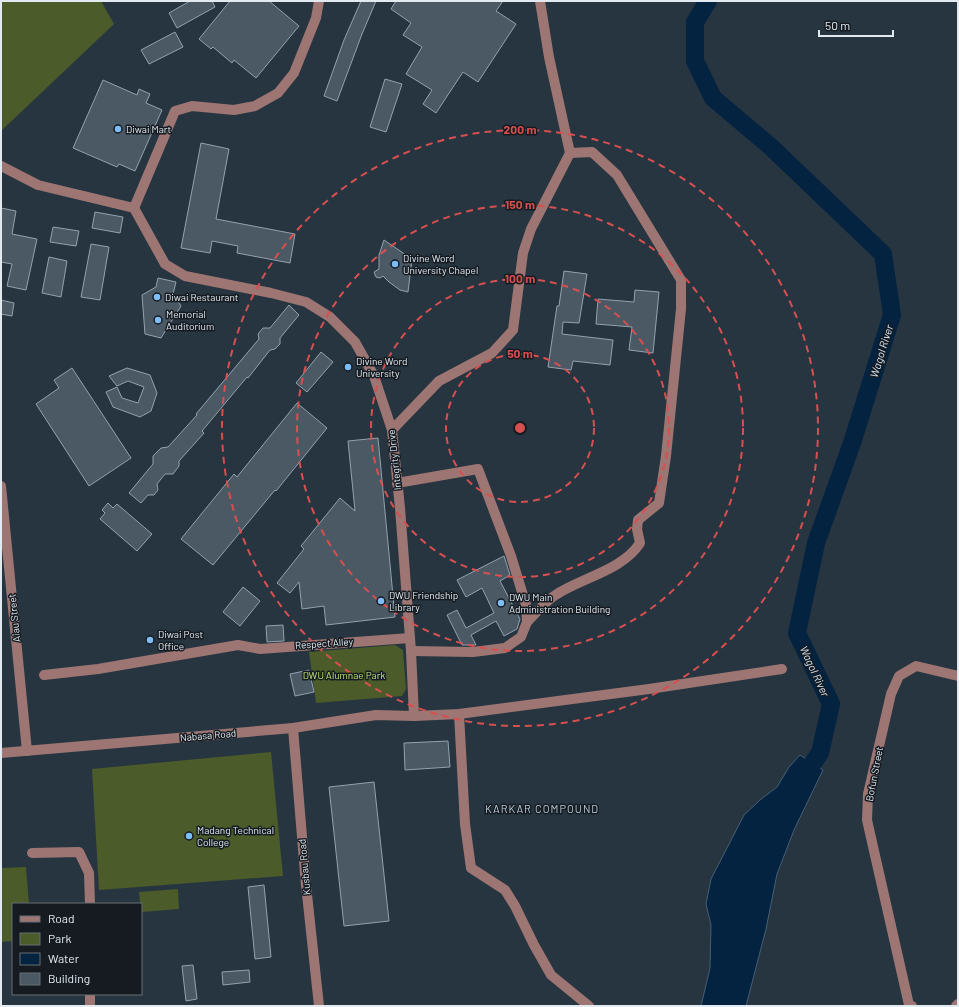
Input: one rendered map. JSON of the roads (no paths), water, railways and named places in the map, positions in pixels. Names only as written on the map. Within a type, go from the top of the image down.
[{"type":"street","points":[[1,166],[38,186],[134,208],[175,111],[192,106],[234,110],[255,106],[278,93],[294,73],[316,18],[319,1]]},
{"type":"street","points":[[392,430],[440,381],[492,353],[513,330],[523,253],[529,235],[570,153],[549,57],[540,1]]},
{"type":"street","points":[[411,651],[473,652],[505,648],[521,637],[527,622],[553,597],[575,584],[604,572],[635,550],[640,543],[637,529],[638,520],[659,503],[666,456],[681,309],[681,280],[617,175],[592,152],[570,153]]},
{"type":"street","name":"Integrity Drive","points":[[134,208],[164,264],[185,276],[271,293],[306,302],[330,317],[355,342],[374,376],[392,430],[400,508],[411,651],[414,716]]},
{"type":"street","points":[[397,483],[478,469],[511,556],[526,605],[527,622]]},
{"type":"street","name":"Aiau Street","points":[[1,486],[27,751]]},
{"type":"street","name":"Respect Alley","points":[[44,675],[98,669],[238,645],[260,649],[410,638]]},
{"type":"street","name":"Bofun Street","points":[[910,1005],[867,820],[868,794],[891,694],[899,676],[916,666],[958,676]]},
{"type":"street","name":"Nabasa Road","points":[[1,752],[293,728],[376,715],[414,716],[459,714],[649,689],[782,669]]},
{"type":"street","points":[[459,714],[465,824],[471,868],[504,890],[516,906],[534,946],[551,975],[589,1006]]},
{"type":"street","name":"Kusbau Road","points":[[293,728],[306,885],[319,1006]]},
{"type":"street","points":[[32,853],[79,852],[90,873],[90,903]]},
{"type":"street","points":[[90,995],[90,1006]]},
{"type":"water","points":[[800,755],[823,770],[794,830],[777,874],[766,929],[746,1006],[701,1006],[710,968],[711,925],[706,904],[711,879],[744,815],[777,787],[789,767]]},
{"type":"waterway","name":"Wagol River","points":[[708,1],[695,22],[695,61],[713,98],[771,147],[883,254],[892,315],[852,443],[816,543],[797,633],[831,704],[820,753],[813,763]]},
{"type":"place","name":"Diwai Mart","points":[[118,129]]},
{"type":"place","name":"Divine Word University Chapel","points":[[395,264]]},
{"type":"place","name":"Diwai Restaurant","points":[[157,297]]},
{"type":"place","name":"Memorial Auditorium","points":[[158,320]]},
{"type":"place","name":"Divine Word University","points":[[348,367]]},
{"type":"place","name":"DWU Friendship Library","points":[[381,601]]},
{"type":"place","name":"DWU Main Administration Building","points":[[501,603]]},
{"type":"place","name":"Diwai Post Office","points":[[150,640]]},
{"type":"place","name":"Madang Technical College","points":[[189,836]]},
{"type":"district","name":"KARKAR COMPOUND","points":[[542,808]]},
{"type":"park label","name":"DWU Alumnae Park","points":[[344,675]]}]
